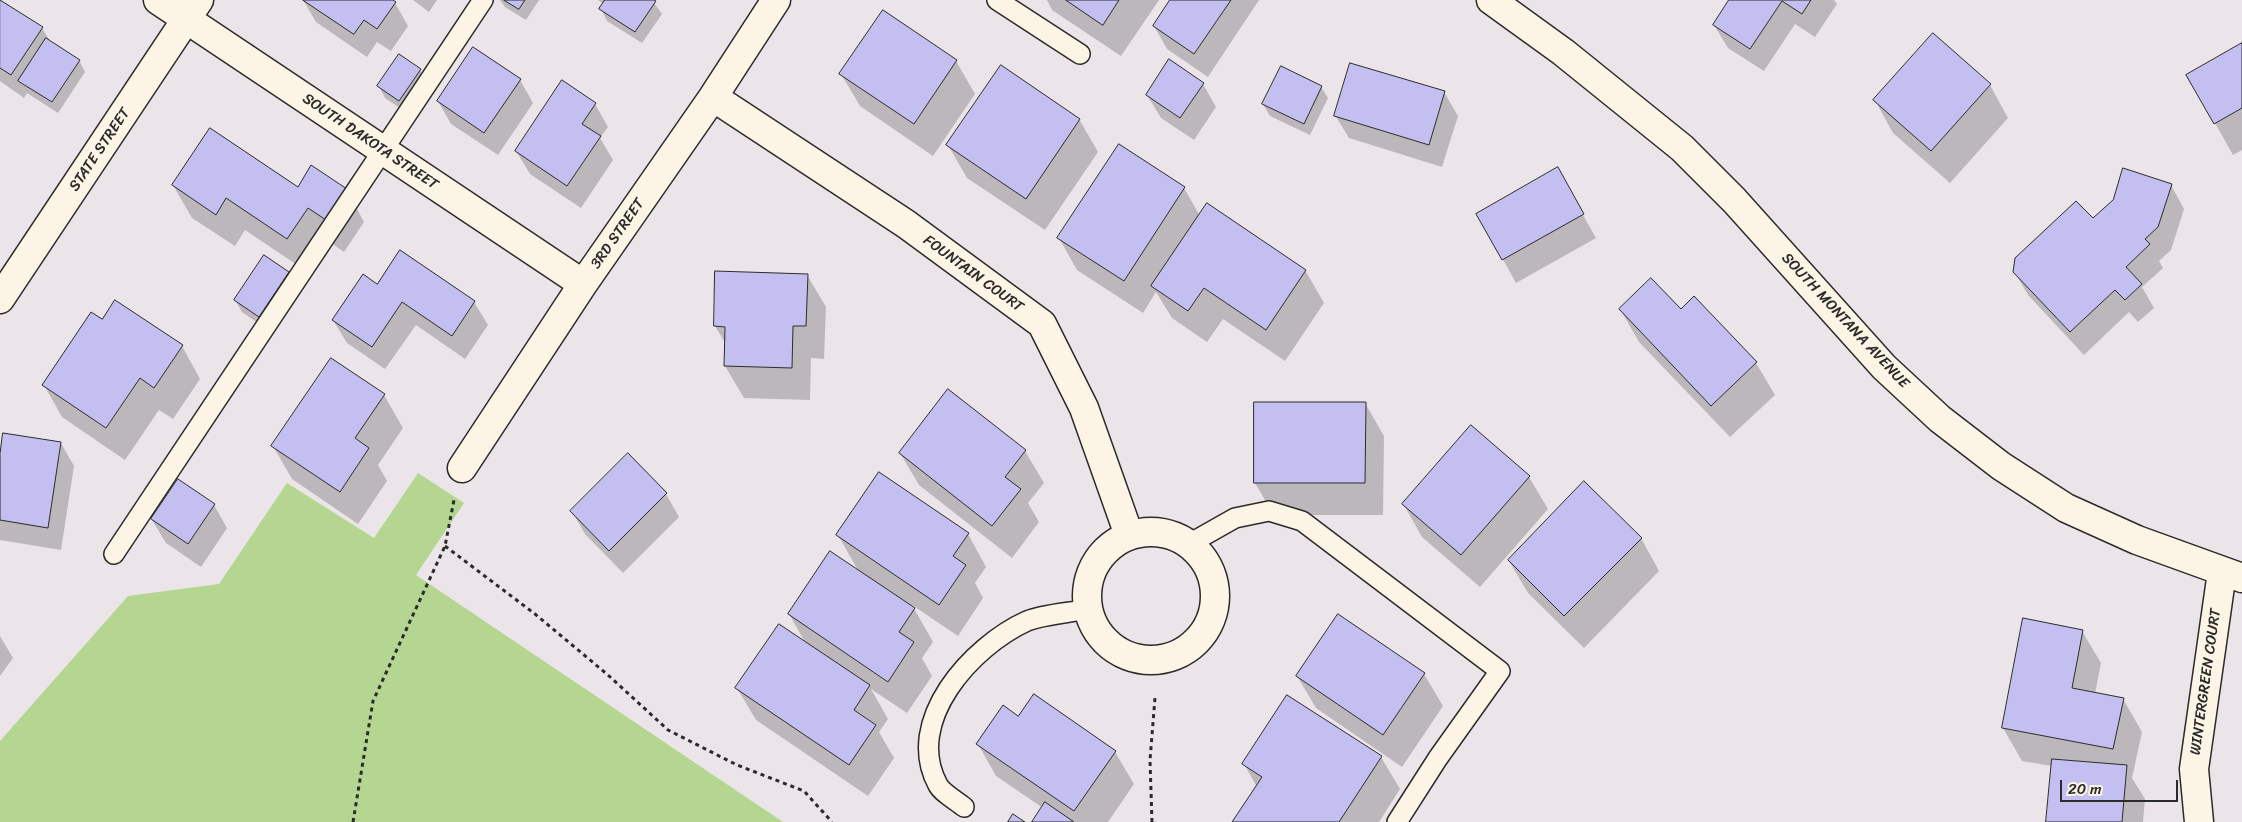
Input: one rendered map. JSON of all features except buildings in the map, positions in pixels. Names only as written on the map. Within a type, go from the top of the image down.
[{"type":"street","name":"SOUTH DAKOTA STREET","points":[[158,0],[193,10],[383,150],[583,284]]},
{"type":"street","name":"3RD STREET","points":[[462,468],[583,284],[713,98],[776,0]]},
{"type":"street","name":"SOUTH MONTANA AVENUE","points":[[1491,0],[1586,69],[1682,148],[1734,200],[1884,367],[1948,424],[2001,466],[2066,508],[2137,540],[2232,575]]},
{"type":"street","name":"STATE STREET","points":[[0,299],[193,10]]},
{"type":"street","name":"FOUNTAIN COURT","points":[[713,98],[906,224],[1042,324],[1084,408],[1129,535]]},
{"type":"street","points":[[1147,531],[1162,533],[1189,544],[1204,560],[1213,581],[1214,601],[1210,620],[1199,638],[1183,650],[1165,658],[1144,659],[1125,654],[1108,643],[1095,628],[1088,609],[1087,587],[1094,566],[1107,548],[1129,535],[1147,531]]},
{"type":"street","name":"WINTERGREEN COURT","points":[[2199,822],[2194,769],[2232,575]]},
{"type":"lane","points":[[114,554],[483,0]]},
{"type":"lane","points":[[997,0],[1080,54]]},
{"type":"lane","points":[[1189,544],[1235,518],[1269,511],[1302,521],[1500,671],[1438,758],[1397,822]]},
{"type":"lane","points":[[964,807],[938,786],[929,756],[930,723],[949,685],[991,642],[1028,621],[1088,609]]},
{"type":"path","points":[[353,822],[373,701],[445,546],[462,468]]},
{"type":"path","points":[[445,546],[536,614],[608,675],[668,730],[737,765],[804,791],[832,822]]},
{"type":"path","points":[[1152,822],[1150,760],[1155,698]]},
{"type":"green space","points":[[418,473],[464,503],[416,575],[783,822],[0,822],[0,741],[128,596],[219,584],[287,483],[374,538]]}]
